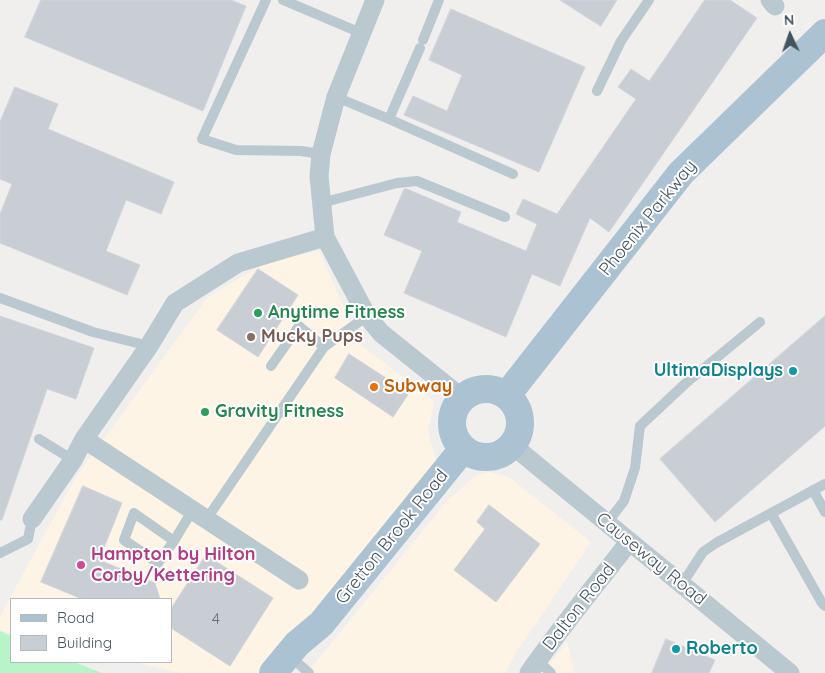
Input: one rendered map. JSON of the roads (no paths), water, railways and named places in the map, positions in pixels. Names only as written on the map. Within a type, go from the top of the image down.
[{"type":"main road","name":"Phoenix Parkway","points":[[507,395],[681,173],[825,32]]},
{"type":"main road","points":[[489,388],[507,395],[514,403],[519,414],[518,436],[512,446],[494,457],[483,458],[472,455],[463,449],[455,440],[451,429],[451,418],[455,407],[462,398],[470,392],[489,388]]},
{"type":"main road","name":"Gretton Brook Road","points":[[273,673],[297,644],[321,624],[463,449]]},
{"type":"main road","name":"Gretton Brook Road","points":[[301,670],[321,624]]},
{"type":"street","points":[[375,0],[336,97],[321,154],[319,176],[325,236],[367,316],[381,334],[462,398]]},
{"type":"street","points":[[32,520],[73,460],[84,439],[149,346],[175,303],[238,264],[325,236]]},
{"type":"street","points":[[84,439],[299,580]]},
{"type":"street","name":"Causeway Road","points":[[512,446],[790,673]]},
{"type":"street","name":"Dalton Road","points":[[539,669],[562,627],[629,542]]},
{"type":"lane","points":[[266,0],[202,139],[236,150],[301,151],[321,154]]},
{"type":"lane","points":[[283,0],[362,33]]},
{"type":"lane","points":[[389,119],[439,0]]},
{"type":"lane","points":[[597,91],[622,41],[649,0]]},
{"type":"lane","points":[[336,97],[513,174]]},
{"type":"lane","points":[[321,203],[397,182],[417,182],[505,217]]},
{"type":"lane","points":[[0,298],[93,332],[149,346]]},
{"type":"lane","points":[[174,541],[134,513],[124,540],[158,563],[174,541],[199,515],[324,347],[367,316]]},
{"type":"lane","points":[[607,523],[624,501],[635,468],[640,426],[686,383],[760,322]]},
{"type":"lane","points":[[271,366],[299,326],[324,347]]},
{"type":"lane","points":[[39,439],[73,460]]},
{"type":"lane","points":[[682,584],[703,552],[825,484]]},
{"type":"lane","points":[[813,490],[825,512]]},
{"type":"lane","points":[[771,513],[825,606]]},
{"type":"lane","points":[[0,553],[28,539],[32,520]]},
{"type":"place","name":"Anytime Fitness","points":[[258,313]]},
{"type":"place","name":"Mucky Pups","points":[[251,337]]},
{"type":"place","name":"UltimaDisplays","points":[[793,371]]},
{"type":"place","name":"Subway","points":[[374,387]]},
{"type":"place","name":"Gravity Fitness","points":[[205,412]]},
{"type":"place","name":"Hampton by Hilton Corby/Kettering","points":[[81,565]]},
{"type":"place","name":"Roberto","points":[[676,649]]}]
